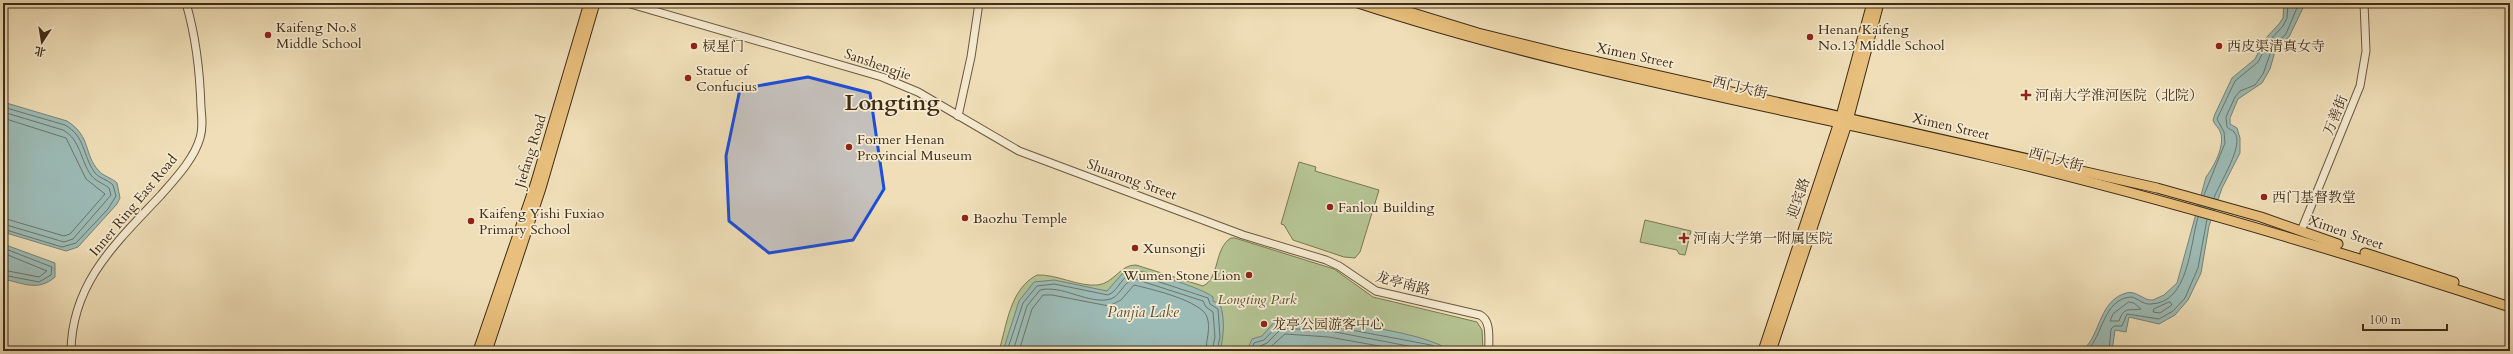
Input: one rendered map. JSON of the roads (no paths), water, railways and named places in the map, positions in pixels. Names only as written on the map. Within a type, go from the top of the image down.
[{"type":"main road","name":"Jiefang Road","points":[[478,351],[535,185],[589,3]]},
{"type":"main road","name":"Jiefang Road","points":[[487,351],[541,188],[596,3]]},
{"type":"main road","name":"西门大街","points":[[1358,3],[1507,48],[1844,120],[2118,191]]},
{"type":"main road","name":"Ximen Street","points":[[1380,3],[1478,33],[1563,54],[1844,120],[2119,178],[2261,217],[2510,300]]},
{"type":"main road","points":[[1844,120],[1872,3]]},
{"type":"main road","points":[[1844,120],[1879,3]]},
{"type":"main road","name":"迎宾路","points":[[1763,351],[1844,120]]},
{"type":"main road","name":"迎宾路","points":[[1771,351],[1844,120]]},
{"type":"main road","name":"Ximen Street","points":[[2118,191],[2325,247],[2510,307]]},
{"type":"street","name":"Inner Ring East Road","points":[[71,351],[76,317],[82,297],[94,272],[106,254],[172,182],[200,140],[202,127],[201,77],[186,3]]},
{"type":"street","name":"Sanshengjie","points":[[627,3],[817,58],[897,83],[928,97],[1012,148]]},
{"type":"street","points":[[958,116],[972,57],[979,3]]},
{"type":"street","name":"万善街","points":[[2301,231],[2360,86],[2366,51],[2364,3]]},
{"type":"street","name":"Shuarong Street","points":[[1012,148],[1243,235]]},
{"type":"street","name":"龙亭南路","points":[[1243,235],[1333,263],[1376,292],[1480,315],[1487,322],[1489,351]]},
{"type":"water","points":[[2284,3],[2303,3],[2303,8],[2289,37],[2276,48],[2270,69],[2262,83],[2238,99],[2230,118],[2230,124],[2237,128],[2240,138],[2240,153],[2222,188],[2209,226],[2201,273],[2188,300],[2175,315],[2159,324],[2129,317],[2126,332],[2115,330],[2112,351],[2082,351],[2094,335],[2107,307],[2118,296],[2130,292],[2146,299],[2153,300],[2164,295],[2177,283],[2206,177],[2220,151],[2222,139],[2213,120],[2215,114],[2232,78],[2255,59],[2265,39],[2283,18]]},
{"type":"water","points":[[3,102],[67,121],[75,127],[84,139],[94,165],[99,171],[117,183],[120,198],[117,204],[78,247],[66,251],[3,232]]},
{"type":"water","points":[[3,244],[55,263],[55,277],[49,282],[36,285],[3,279]]},
{"type":"water","name":"Panjia Lake","points":[[1131,270],[1174,280],[1198,289],[1213,297],[1213,301],[1220,304],[1223,315],[1223,333],[1220,351],[1003,351],[1019,301],[1034,282],[1054,280],[1107,291],[1122,274]]},
{"type":"water","points":[[1277,319],[1342,323],[1393,331],[1436,343],[1451,351],[1247,351],[1252,339],[1262,336]]},
{"type":"place","name":"Kaifeng No.8 Middle School","points":[[268,35]]},
{"type":"place","name":"Henan Kaifeng No.13 Middle School","points":[[1810,37]]},
{"type":"place","name":"棂星门","points":[[694,46]]},
{"type":"place","name":"西皮渠清真女寺","points":[[2219,46]]},
{"type":"place","name":"Statue of Confucius","points":[[688,78]]},
{"type":"place","name":"河南大学淮河医院（北院）","points":[[2026,95]]},
{"type":"place","name":"Former Henan Provincial Museum","points":[[849,147]]},
{"type":"place","name":"西门基督教堂","points":[[2264,197]]},
{"type":"place","name":"Fanlou Building","points":[[1330,207]]},
{"type":"place","name":"Baozhu Temple","points":[[965,218]]},
{"type":"place","name":"Kaifeng Yishi Fuxiao Primary School","points":[[471,221]]},
{"type":"place","name":"河南大学第一附属医院","points":[[1684,238]]},
{"type":"place","name":"Xunsongji","points":[[1135,248]]},
{"type":"place","name":"Wumen Stone Lion","points":[[1249,275]]},
{"type":"place","name":"龙亭公园游客中心","points":[[1264,324]]},
{"type":"district","name":"Longting","points":[[892,102]]},
{"type":"park label","name":"Longting Park","points":[[1257,299]]}]
